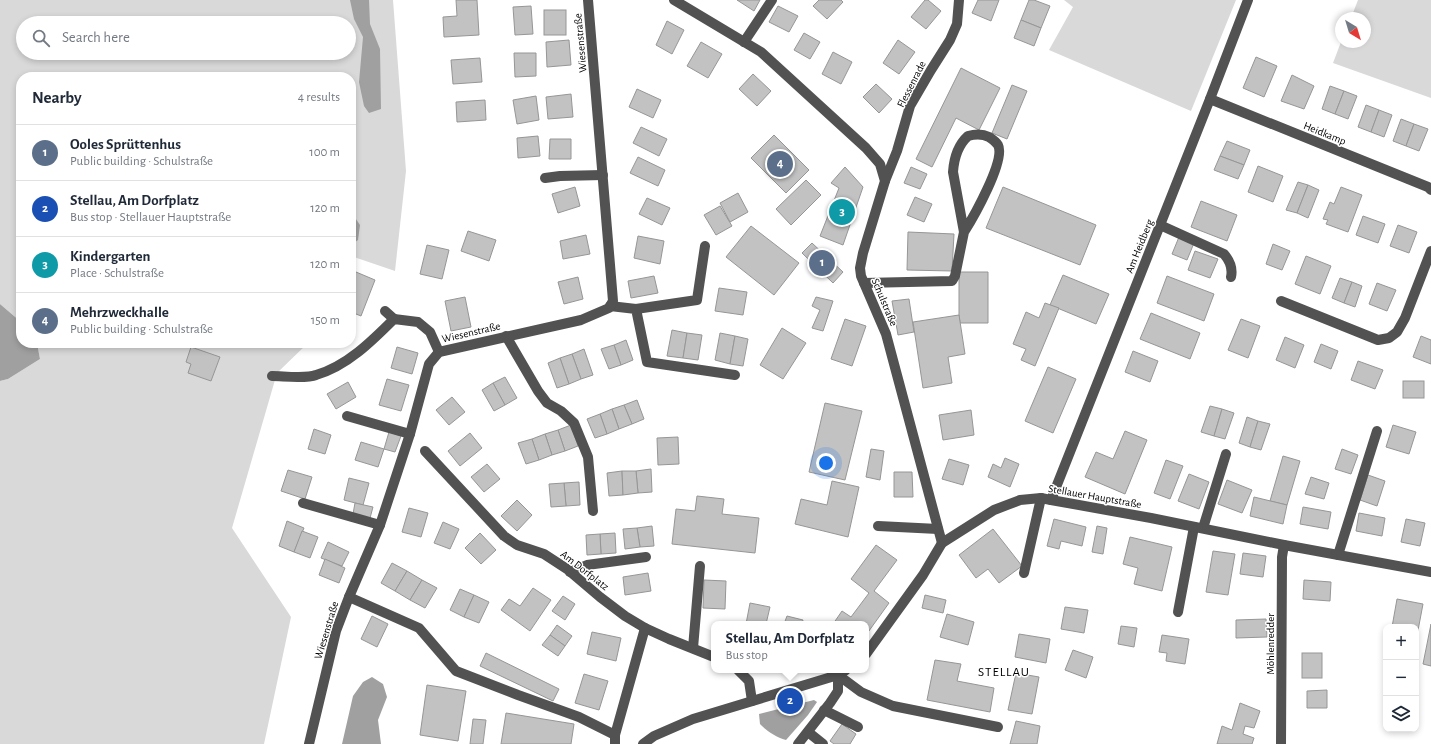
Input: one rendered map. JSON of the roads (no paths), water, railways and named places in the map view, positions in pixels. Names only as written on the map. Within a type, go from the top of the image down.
[{"type":"street","name":"Wiesenstraße","points":[[309,744],[336,631],[380,525],[410,434],[429,364],[439,352],[581,320],[609,308],[613,301],[588,0]]},
{"type":"street","points":[[674,0],[761,52],[866,148],[880,164],[885,181]]},
{"type":"street","points":[[744,42],[772,0]]},
{"type":"street","name":"Flessenrade","points":[[885,181],[897,151],[910,106],[950,40],[957,24],[959,0]]},
{"type":"street","name":"Am Heidberg","points":[[1024,573],[1046,499],[1160,225],[1248,0]]},
{"type":"street","name":"Heidkamp","points":[[1210,99],[1428,187],[1431,190]]},
{"type":"street","points":[[864,282],[952,281],[955,276],[964,232],[976,213],[997,165],[999,146],[985,135],[968,136],[962,141],[954,162],[954,172],[964,232]]},
{"type":"street","points":[[544,178],[603,175]]},
{"type":"street","name":"Schulstraße","points":[[885,181],[860,268],[864,282],[886,334],[942,543]]},
{"type":"street","points":[[1160,225],[1224,254],[1230,261],[1232,272],[1231,277]]},
{"type":"street","points":[[610,306],[636,309],[697,300],[705,246]]},
{"type":"street","points":[[1281,301],[1378,340],[1388,338],[1397,332],[1405,318],[1431,251]]},
{"type":"street","points":[[636,309],[647,362],[735,375]]},
{"type":"street","points":[[385,311],[394,320],[418,322],[430,332],[439,352]]},
{"type":"street","points":[[272,376],[315,376],[336,366],[356,353],[394,320]]},
{"type":"street","points":[[506,336],[538,391],[547,403],[561,411],[574,423],[588,457],[593,511]]},
{"type":"street","points":[[348,416],[410,434]]},
{"type":"street","points":[[1338,555],[1377,431]]},
{"type":"street","name":"Am Dorfplatz","points":[[425,451],[504,536],[517,545],[544,554],[570,572],[625,616],[646,628],[711,656]]},
{"type":"street","points":[[1178,612],[1198,528],[1226,454]]},
{"type":"street","name":"Stellauer Hauptstraße","points":[[869,650],[922,575],[942,543],[994,510],[1020,500],[1046,499],[1431,572]]},
{"type":"street","points":[[303,503],[380,525]]},
{"type":"street","points":[[878,526],[938,529]]},
{"type":"street","name":"Möhlenredder","points":[[1281,744],[1282,557],[1284,545]]},
{"type":"street","points":[[570,572],[587,565],[646,557]]},
{"type":"street","points":[[693,648],[700,566]]},
{"type":"street","points":[[349,597],[419,628],[456,671],[579,717],[615,739],[646,628]]},
{"type":"street","points":[[741,673],[749,681],[752,701]]},
{"type":"street","points":[[643,744],[654,736],[693,719],[842,673]]},
{"type":"street","points":[[798,744],[838,691],[842,673]]},
{"type":"street","points":[[842,673],[861,692],[893,706],[998,727]]},
{"type":"street","points":[[824,710],[858,727]]},
{"type":"street","points":[[808,732],[823,744]]},
{"type":"place","name":"Mehrzweckhalle","points":[[780,164]]},
{"type":"place","name":"Kindergarten","points":[[842,212]]},
{"type":"place","name":"Ooles Sprüttenhus","points":[[822,263]]},
{"type":"place","name":"Stellau, Am Dorfplatz","points":[[790,701]]},
{"type":"district","name":"STELLAU","points":[[1004,671]]}]
